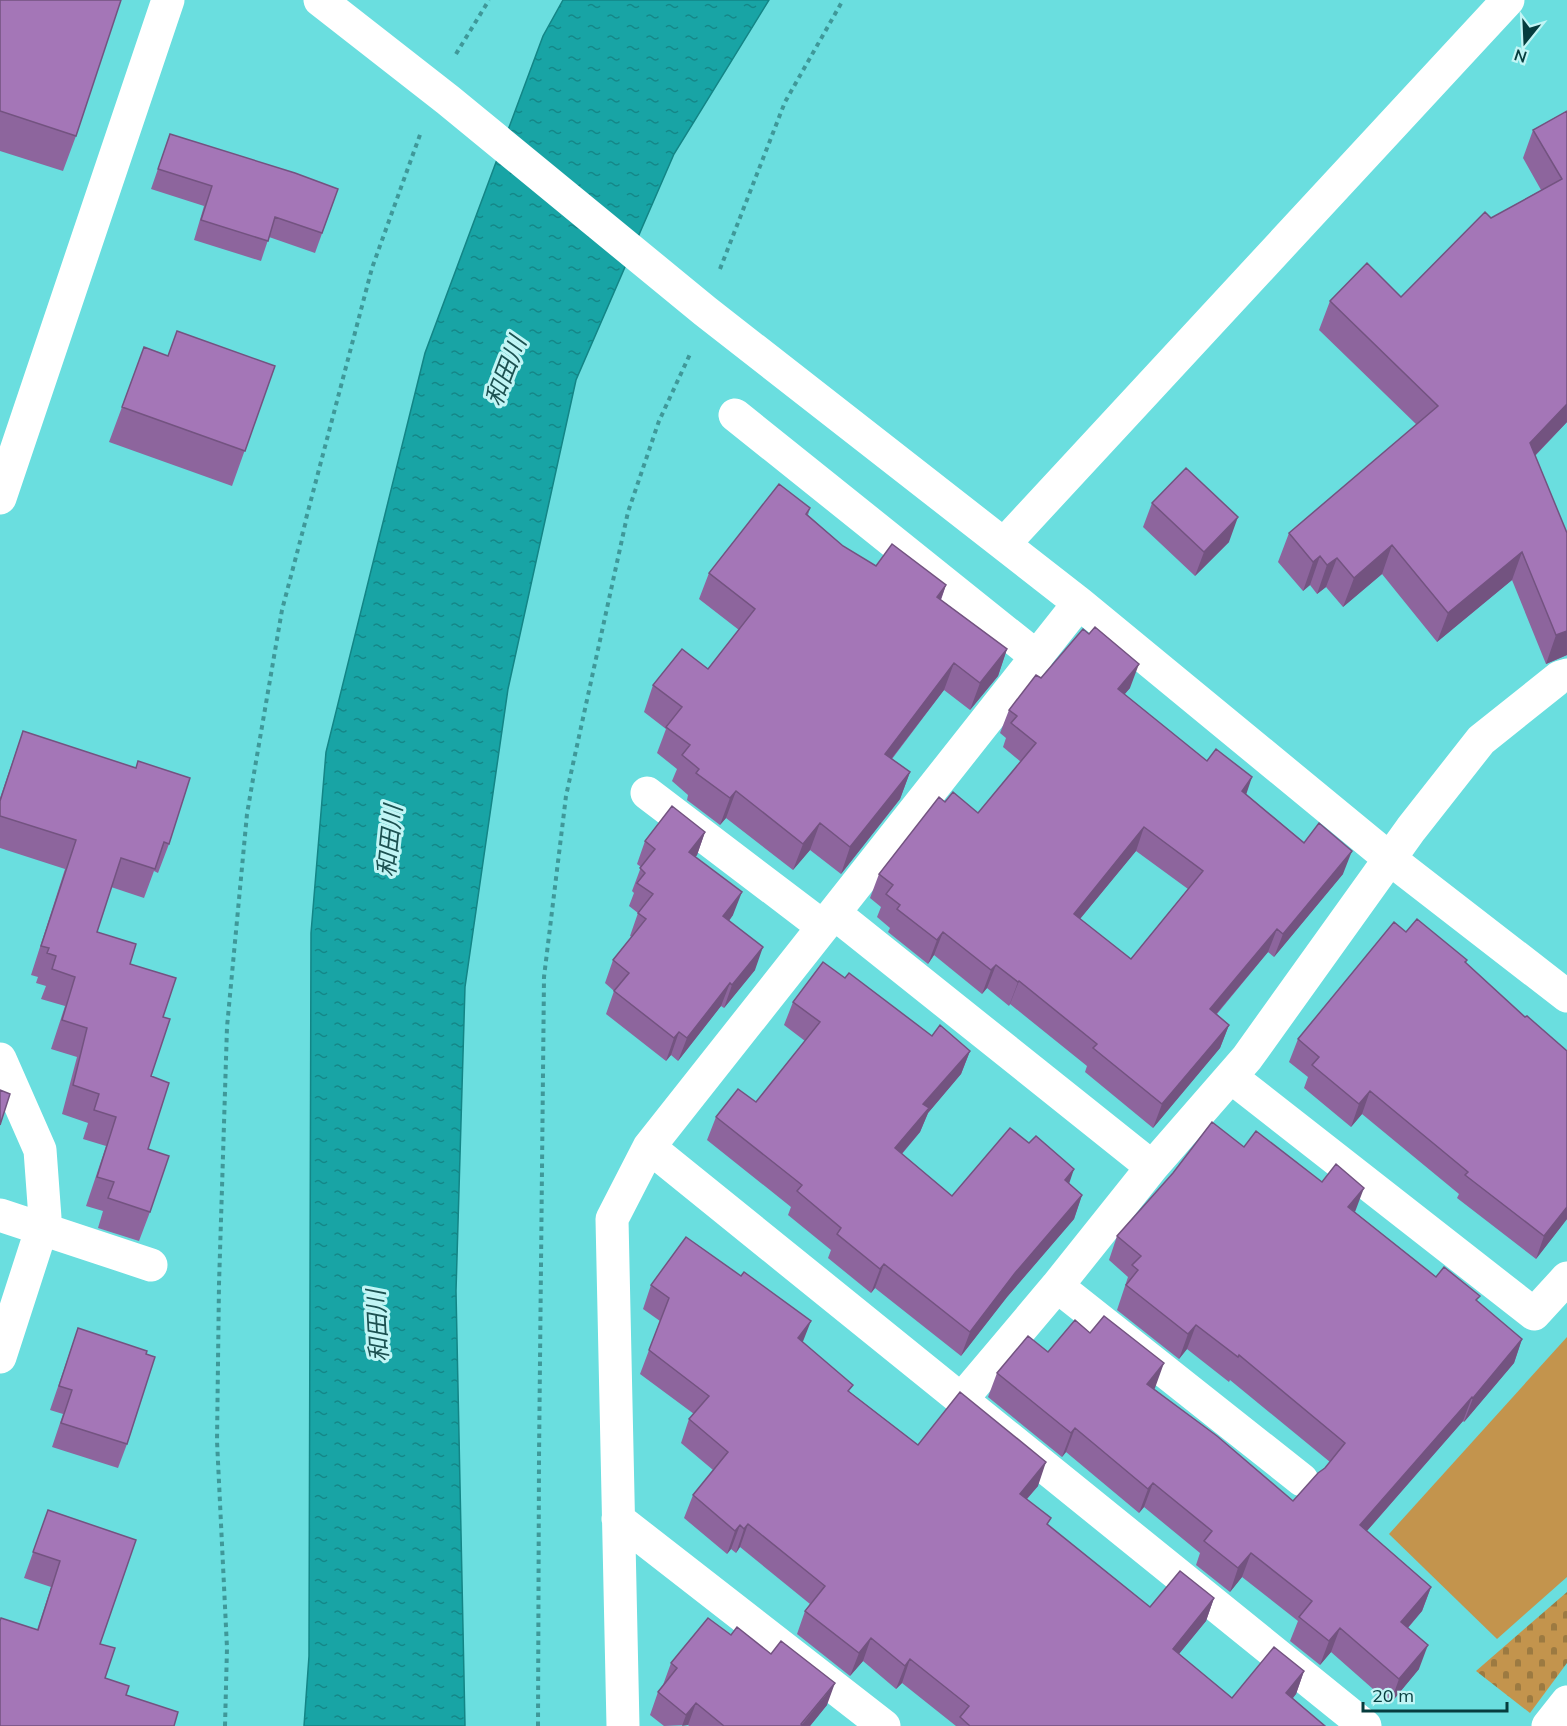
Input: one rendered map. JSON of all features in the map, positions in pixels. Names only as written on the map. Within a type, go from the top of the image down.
[{"type":"street","points":[[0,498],[168,0]]},
{"type":"street","points":[[320,0],[448,100],[705,311],[1079,603],[1390,859],[1567,996]]},
{"type":"street","points":[[1004,544],[1508,0]]},
{"type":"street","points":[[735,415],[1038,657]]},
{"type":"street","points":[[623,1726],[612,1219],[649,1147],[1079,603]]},
{"type":"street","points":[[961,1400],[1057,1286],[1152,1167],[1231,1077],[1411,829],[1481,740],[1560,677],[1567,675]]},
{"type":"street","points":[[646,793],[828,920],[1152,1167]]},
{"type":"street","points":[[0,1059],[40,1150],[45,1218],[0,1357]]},
{"type":"street","points":[[1231,1077],[1534,1314],[1567,1278]]},
{"type":"street","points":[[649,1147],[1365,1726]]},
{"type":"street","points":[[0,1215],[151,1265]]},
{"type":"street","points":[[1057,1286],[1302,1480]]},
{"type":"street","points":[[618,1519],[884,1726]]},
{"type":"street","points":[[1548,1726],[1567,1702]]},
{"type":"path","points":[[451,62],[489,0]]},
{"type":"path","points":[[538,1726],[544,977],[566,796],[628,512],[659,421],[695,344],[705,311],[785,102],[843,0]]},
{"type":"path","points":[[225,1726],[227,1648],[217,1442],[219,1284],[227,1027],[247,814],[282,610],[294,563],[372,268],[423,126]]},
{"type":"green space","points":[[1567,1337],[1567,1577],[1497,1639],[1389,1534]]},
{"type":"green space","points":[[1567,1592],[1567,1663],[1530,1713],[1476,1671]]},
{"type":"water","name":"和田川","points":[[563,0],[769,0],[674,154],[576,380],[508,689],[465,987],[456,1291],[465,1726],[304,1726],[309,1656],[311,933],[326,752],[425,353],[543,36]]},
{"type":"building","points":[[0,0],[121,0],[76,136],[0,111]]},
{"type":"building","points":[[1567,111],[1567,404],[1530,443],[1567,533],[1567,631],[1556,635],[1522,552],[1448,613],[1392,545],[1354,578],[1337,558],[1327,565],[1320,556],[1313,562],[1289,533],[1438,406],[1330,301],[1367,263],[1401,297],[1485,212],[1491,218],[1562,179],[1533,130]]},
{"type":"building","points":[[170,134],[295,173],[338,189],[322,233],[275,217],[268,241],[201,220],[212,186],[158,169]]},
{"type":"building","points":[[177,331],[275,366],[245,451],[122,407],[144,347],[168,356]]},
{"type":"building","points":[[1186,468],[1238,517],[1204,552],[1152,503]]},
{"type":"building","points":[[779,484],[810,508],[806,514],[843,546],[876,566],[892,544],[946,585],[937,597],[1007,649],[980,683],[954,663],[885,754],[910,772],[850,847],[820,823],[803,844],[736,791],[730,798],[696,773],[699,769],[682,755],[690,745],[666,727],[682,707],[653,685],[682,649],[708,669],[755,609],[709,573]]},
{"type":"building","points":[[1095,627],[1139,664],[1118,689],[1207,761],[1216,749],[1252,777],[1242,791],[1304,843],[1319,823],[1352,851],[1283,934],[1277,929],[1210,1009],[1229,1025],[1162,1104],[1093,1048],[1097,1044],[1019,981],[996,965],[991,970],[943,932],[937,940],[897,909],[900,905],[886,894],[893,885],[879,874],[939,797],[945,802],[953,792],[978,813],[1036,743],[1011,723],[1017,716],[1009,710],[1036,675],[1041,678],[1083,629],[1089,634]],"holes":[[[1144,827],[1203,871],[1131,959],[1074,914]]]},
{"type":"building","points":[[23,731],[136,768],[138,761],[190,778],[169,844],[164,842],[155,869],[121,858],[97,932],[136,944],[130,964],[176,978],[163,1017],[170,1019],[151,1076],[169,1083],[148,1149],[169,1156],[150,1212],[108,1198],[114,1182],[97,1177],[116,1117],[94,1110],[99,1094],[73,1085],[87,1028],[62,1020],[75,977],[52,969],[56,956],[47,953],[49,948],[41,946],[76,840],[0,816],[0,801]]},
{"type":"building","points":[[672,806],[705,832],[689,852],[742,892],[723,916],[763,947],[732,985],[730,983],[687,1038],[679,1032],[674,1038],[614,991],[629,973],[613,960],[646,919],[638,913],[653,894],[637,883],[645,873],[640,868],[655,849],[645,841]]},
{"type":"building","points":[[1417,919],[1467,960],[1465,962],[1525,1017],[1527,1016],[1567,1051],[1567,1207],[1544,1236],[1465,1175],[1468,1172],[1370,1091],[1359,1104],[1312,1065],[1319,1057],[1298,1039],[1394,922],[1406,932]]},
{"type":"building","points":[[823,962],[845,978],[849,973],[932,1036],[940,1025],[970,1051],[923,1104],[929,1108],[895,1148],[952,1196],[1010,1128],[1029,1143],[1036,1136],[1074,1169],[1065,1180],[1082,1195],[1015,1273],[970,1332],[884,1264],[880,1269],[837,1234],[841,1228],[797,1191],[802,1185],[716,1117],[738,1089],[756,1102],[820,1022],[793,1002]]},
{"type":"building","points":[[0,1090],[10,1094],[0,1125]]},
{"type":"building","points":[[1212,1122],[1244,1147],[1256,1131],[1322,1182],[1336,1164],[1364,1188],[1348,1207],[1436,1277],[1444,1267],[1480,1296],[1476,1300],[1522,1339],[1473,1398],[1360,1525],[1431,1587],[1401,1622],[1428,1645],[1399,1679],[1340,1628],[1329,1641],[1299,1617],[1312,1601],[1251,1553],[1238,1568],[1204,1541],[1212,1531],[1153,1483],[1148,1489],[1075,1428],[1071,1433],[997,1373],[1028,1336],[1048,1352],[1075,1320],[1090,1333],[1104,1316],[1164,1363],[1147,1384],[1217,1436],[1293,1501],[1325,1468],[1345,1443],[1239,1355],[1238,1357],[1196,1325],[1188,1334],[1126,1285],[1138,1270],[1132,1265],[1141,1256],[1117,1236],[1173,1173]]},
{"type":"building","points":[[686,1237],[741,1276],[744,1272],[811,1321],[798,1338],[853,1385],[848,1391],[918,1445],[960,1392],[1046,1462],[1020,1494],[1051,1518],[1047,1524],[1150,1607],[1180,1571],[1214,1598],[1173,1649],[1232,1698],[1274,1647],[1304,1671],[1286,1693],[1325,1726],[970,1726],[960,1717],[969,1706],[910,1659],[905,1666],[871,1638],[859,1653],[805,1611],[825,1586],[748,1524],[744,1529],[740,1525],[735,1531],[693,1495],[728,1452],[689,1419],[709,1396],[649,1350],[669,1298],[651,1285]]},
{"type":"building","points":[[78,1328],[147,1351],[146,1354],[155,1357],[127,1444],[61,1423],[72,1390],[59,1386]]},
{"type":"building","points":[[48,1510],[136,1540],[100,1644],[115,1648],[105,1678],[129,1686],[126,1695],[178,1712],[174,1726],[0,1726],[1,1618],[38,1630],[60,1561],[33,1552]]},
{"type":"building","points":[[708,1618],[731,1635],[737,1627],[771,1654],[781,1641],[835,1683],[801,1724],[804,1726],[724,1726],[696,1703],[686,1715],[658,1692],[677,1668],[671,1663]]}]
